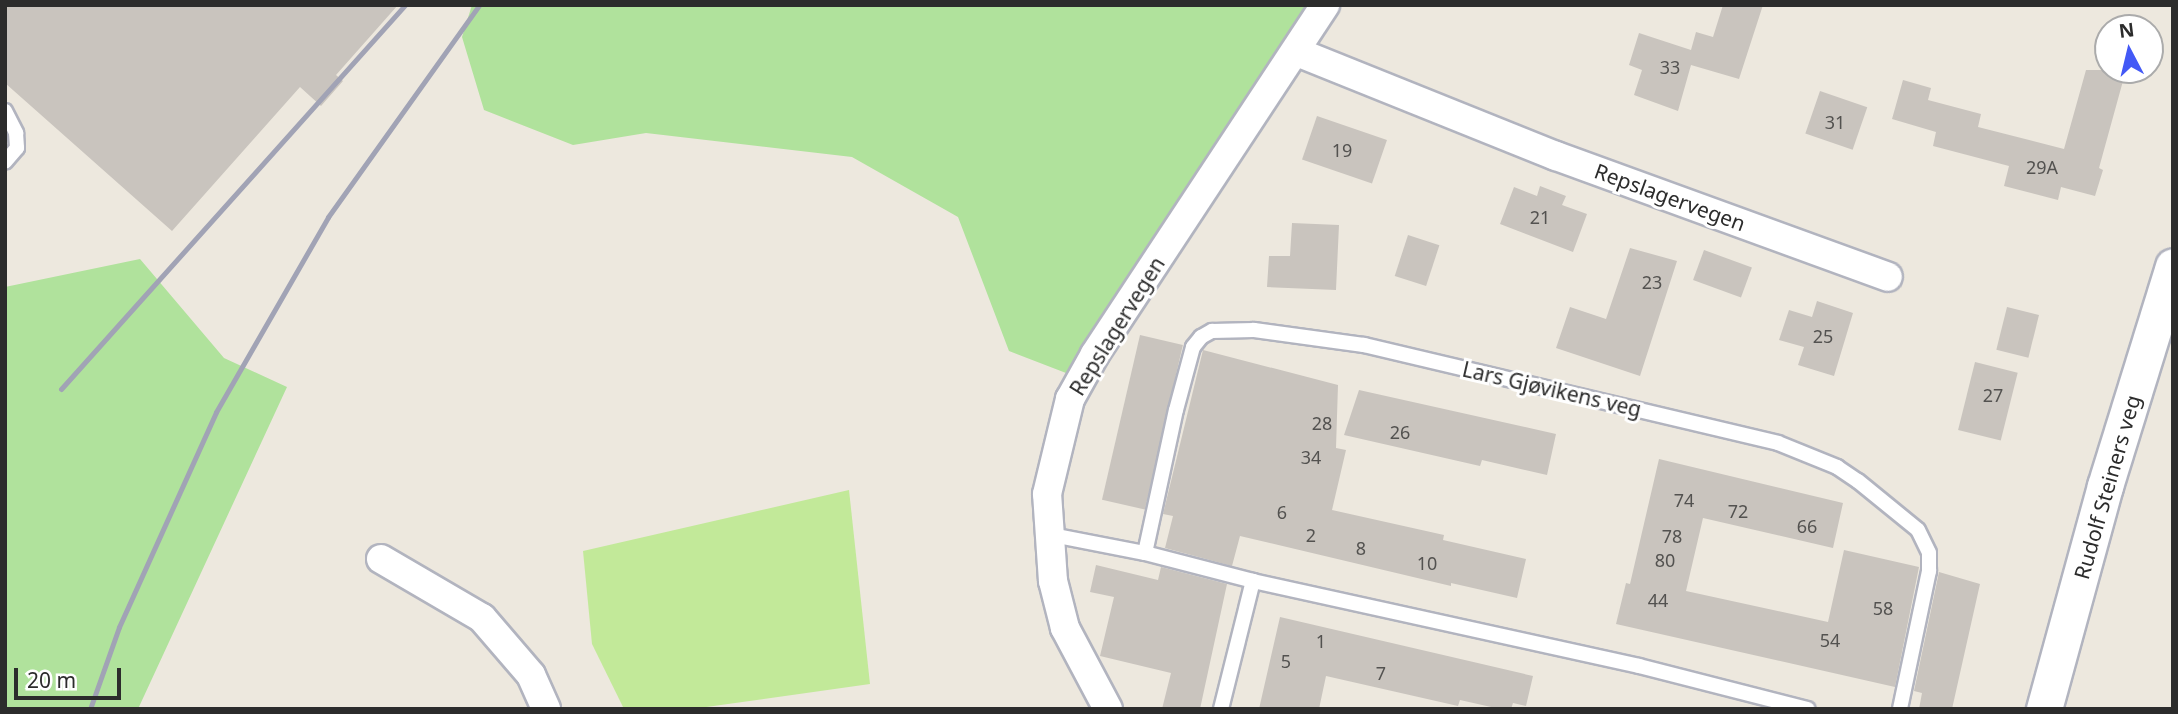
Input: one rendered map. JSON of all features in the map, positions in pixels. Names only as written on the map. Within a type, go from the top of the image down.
[{"type":"street","name":"Repslagervegen","points":[[1108,709],[1065,628],[1053,582],[1047,534],[1046,494],[1070,399],[1095,354],[1297,52],[1325,5]]},
{"type":"street","name":"Repslagervegen","points":[[1297,52],[1556,156],[1888,277]]},
{"type":"street","name":"Rudolf Steiners veg","points":[[2044,709],[2105,486],[2173,266]]},
{"type":"street","points":[[381,559],[482,618],[531,675],[545,709]]},
{"type":"lane","points":[[5,111],[16,133],[17,148],[5,162]]},
{"type":"lane","name":"Lars Gjøvikens veg","points":[[1145,553],[1176,410],[1193,346],[1201,337],[1212,331],[1254,330],[1364,345],[1778,443],[1847,474],[1918,530],[1927,544],[1929,571],[1900,709]]},
{"type":"lane","points":[[1047,534],[1145,553],[1253,581],[1639,666],[1808,709]]},
{"type":"lane","points":[[1221,709],[1253,581]]},
{"type":"green space","points":[[472,5],[1313,5],[1092,383],[1009,351],[958,217],[852,157],[646,133],[573,145],[484,110],[462,37]]},
{"type":"green space","points":[[140,259],[224,358],[287,387],[138,709],[5,709],[5,287]]},
{"type":"green space","points":[[849,490],[870,684],[692,709],[624,709],[592,644],[583,551]]},
{"type":"building","points":[[5,5],[398,5],[336,75],[343,81],[321,106],[300,87],[172,231],[5,83]]},
{"type":"building","points":[[1723,5],[1763,5],[1739,79],[1691,65],[1678,111],[1634,95],[1642,70],[1629,65],[1639,33],[1691,50],[1696,32],[1713,37]]},
{"type":"building","points":[[2086,70],[2094,70],[2094,84],[2122,84],[2099,168],[2103,170],[2095,196],[2061,187],[2058,200],[2004,186],[2009,166],[1933,146],[1936,132],[1892,119],[1903,80],[1931,88],[1928,100],[1981,114],[1978,127],[2064,149]]},
{"type":"building","points":[[1820,91],[1867,107],[1853,150],[1805,134]]},
{"type":"building","points":[[1317,116],[1387,140],[1372,184],[1302,159]]},
{"type":"building","points":[[1540,186],[1566,196],[1562,205],[1587,214],[1573,252],[1500,224],[1514,187],[1537,196]]},
{"type":"building","points":[[1292,223],[1339,225],[1336,290],[1267,287],[1269,256],[1290,256]]},
{"type":"building","points":[[1408,235],[1439,245],[1426,286],[1395,276]]},
{"type":"building","points":[[1630,248],[1677,261],[1640,376],[1556,348],[1570,307],[1606,319]]},
{"type":"building","points":[[1704,250],[1752,267],[1741,298],[1693,280]]},
{"type":"building","points":[[1817,301],[1853,313],[1834,376],[1798,365],[1804,347],[1779,340],[1789,310],[1812,317]]},
{"type":"building","points":[[2007,307],[2039,315],[2028,358],[1996,350]]},
{"type":"building","points":[[1140,335],[1183,345],[1145,510],[1102,500]]},
{"type":"building","points":[[1203,350],[1338,385],[1336,448],[1346,450],[1332,510],[1444,535],[1443,540],[1526,559],[1517,598],[1451,583],[1451,586],[1240,536],[1232,566],[1165,548],[1173,516],[1163,514]]},
{"type":"building","points":[[1975,362],[2018,373],[2001,441],[1958,430]]},
{"type":"building","points":[[1359,390],[1556,434],[1547,475],[1482,460],[1480,466],[1344,435]]},
{"type":"building","points":[[1659,459],[1843,503],[1833,548],[1703,518],[1686,591],[1828,622],[1844,550],[1919,567],[1895,687],[1616,624],[1626,583],[1630,584]]},
{"type":"building","points":[[1096,565],[1158,580],[1161,567],[1227,584],[1200,709],[1162,709],[1171,673],[1100,656],[1114,597],[1090,592]]},
{"type":"building","points":[[1939,572],[1980,584],[1952,709],[1919,709],[1922,693],[1914,691]]},
{"type":"building","points":[[1280,617],[1533,676],[1526,706],[1513,703],[1511,709],[1500,709],[1460,700],[1458,706],[1326,676],[1319,709],[1259,709]]},
{"type":"railway","points":[[61,389],[405,5]]},
{"type":"railway","points":[[90,709],[119,627],[216,412],[328,217],[479,5]]}]
